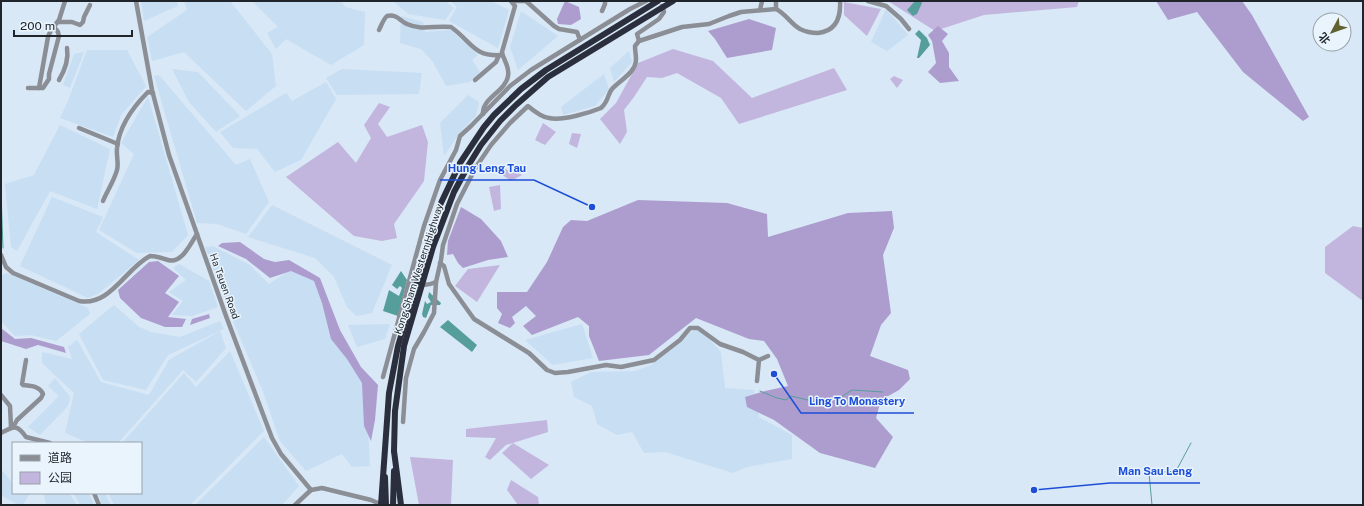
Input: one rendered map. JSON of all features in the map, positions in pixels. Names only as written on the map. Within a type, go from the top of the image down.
[{"type":"highway","name":"Kong Sham Western Highway","points":[[383,505],[389,393],[394,363],[402,331],[440,205],[460,163],[484,127],[521,89],[555,64],[658,1]]},
{"type":"highway","name":"Kong Sham Western Highway","points":[[393,505],[395,411],[404,346],[433,246],[454,192],[468,166],[481,145],[500,121],[548,77],[673,1]]},
{"type":"highway","points":[[394,451],[401,505]]},
{"type":"street","points":[[39,88],[48,37],[58,22],[65,1]]},
{"type":"street","name":"Ha Tsuen Road","points":[[136,1],[153,93],[169,155],[197,234],[272,438],[281,454],[311,490]]},
{"type":"street","points":[[511,1],[526,1],[554,26],[559,29],[577,32],[580,40]]},
{"type":"street","points":[[475,80],[496,62],[501,55],[515,6],[511,1]]},
{"type":"street","points":[[602,11],[605,1]]},
{"type":"street","points":[[383,377],[424,226],[440,180],[456,150],[460,136],[510,86],[531,70],[630,9],[646,1]]},
{"type":"street","points":[[639,41],[637,34],[659,19],[664,12],[663,7],[657,1],[651,1]]},
{"type":"street","points":[[760,10],[762,1]]},
{"type":"street","points":[[776,1],[776,9]]},
{"type":"street","points":[[403,422],[406,378],[414,349],[434,312],[436,282],[443,245],[456,204],[476,167],[491,145],[510,122],[528,106],[535,112],[550,118],[561,118],[601,108],[606,104],[612,89],[626,78],[632,69],[636,60],[635,46],[639,41],[682,27],[709,24],[741,12],[776,9],[782,12],[790,22],[801,30],[812,33],[827,32],[834,27],[839,16],[840,1]]},
{"type":"street","points":[[868,1],[886,6],[901,19],[909,29]]},
{"type":"street","points":[[58,22],[72,22],[80,25],[83,22],[90,5]]},
{"type":"street","points":[[380,30],[386,17],[388,16],[399,18],[406,24],[417,27],[451,27],[480,52],[501,55]]},
{"type":"street","points":[[28,88],[45,87],[49,79],[58,36],[58,32],[54,27]]},
{"type":"street","points":[[49,79],[54,78],[60,80],[66,64],[68,54],[67,48]]},
{"type":"street","points":[[483,114],[483,110],[487,102],[506,82],[508,65],[501,55]]},
{"type":"street","points":[[103,201],[117,170],[118,144],[124,126],[133,109],[148,92],[153,93]]},
{"type":"street","points":[[79,128],[118,144]]},
{"type":"street","points":[[1,255],[6,267],[12,273],[79,301],[89,302],[98,300],[150,256],[172,261],[180,258],[197,234]]},
{"type":"street","points":[[440,263],[444,266],[449,284],[474,319],[529,353],[547,370],[555,373],[606,365],[621,367],[654,360],[680,340],[690,328],[698,328],[720,344],[743,352],[759,360]]},
{"type":"street","points":[[410,279],[417,284],[428,286],[436,282]]},
{"type":"street","points":[[759,360],[768,356]]},
{"type":"street","points":[[1,433],[12,427],[17,420],[41,398],[43,394],[40,389],[36,387],[22,384],[26,360]]},
{"type":"street","points":[[757,381],[759,360]]},
{"type":"street","points":[[1,396],[10,406],[12,427]]},
{"type":"street","points":[[12,427],[21,430],[26,437],[46,442]]},
{"type":"street","points":[[295,505],[311,490],[322,488],[372,500],[383,505]]},
{"type":"street","points":[[94,494],[99,505]]},
{"type":"shaded area","points":[[141,1],[177,1],[178,6],[144,21]]},
{"type":"shaded area","points":[[184,1],[230,1],[272,54],[276,86],[246,111],[184,52],[152,61],[147,37],[187,10]]},
{"type":"shaded area","points":[[252,1],[341,1],[345,7],[365,12],[364,45],[331,65],[286,39],[276,49],[267,33],[278,27]]},
{"type":"shaded area","points":[[393,1],[445,1],[454,8],[445,20],[408,14]]},
{"type":"shaded area","points":[[450,1],[491,1],[509,10],[498,48],[449,21],[457,7]]},
{"type":"shaded area","points":[[565,1],[579,7],[581,19],[571,25],[558,24],[557,19]]},
{"type":"shaded area","points":[[915,1],[921,1],[922,3],[917,14],[913,16],[907,10]]},
{"type":"shaded area","points":[[1156,1],[1242,1],[1252,15],[1309,117],[1303,121],[1243,72],[1197,12],[1168,20]]},
{"type":"shaded area","points":[[886,9],[908,35],[887,51],[871,42]]},
{"type":"shaded area","points":[[521,11],[558,36],[518,70],[510,47]]},
{"type":"shaded area","points":[[401,16],[423,22],[425,32],[451,30],[478,55],[472,60],[480,72],[470,82],[446,86],[433,62],[421,49],[400,43]]},
{"type":"shaded area","points":[[749,19],[776,28],[772,50],[727,58],[708,31]]},
{"type":"shaded area","points":[[938,26],[948,34],[942,41],[949,53],[949,67],[959,81],[940,83],[928,72],[936,63],[932,41],[928,35]]},
{"type":"shaded area","points":[[919,30],[927,38],[930,45],[919,58],[917,58],[921,40],[915,34]]},
{"type":"shaded area","points":[[87,50],[127,50],[146,86],[121,115],[113,137],[60,118]]},
{"type":"shaded area","points":[[629,51],[632,62],[614,82],[610,68]]},
{"type":"shaded area","points":[[84,52],[70,88],[63,85],[74,54]]},
{"type":"shaded area","points":[[172,69],[198,72],[240,116],[216,132],[189,102]]},
{"type":"shaded area","points":[[342,69],[422,73],[419,94],[337,95],[326,78]]},
{"type":"shaded area","points":[[604,74],[609,89],[595,106],[563,115],[561,107]]},
{"type":"shaded area","points":[[159,75],[236,165],[250,159],[269,202],[246,234],[217,224],[197,223],[154,76]]},
{"type":"shaded area","points":[[326,82],[336,99],[301,160],[275,172],[257,149],[233,148],[220,132],[286,93],[292,101]]},
{"type":"shaded area","points":[[468,95],[479,102],[476,116],[460,132],[444,156],[440,123]]},
{"type":"shaded area","points":[[148,97],[188,235],[172,252],[137,253],[99,230],[134,154],[121,143]]},
{"type":"shaded area","points":[[60,125],[110,149],[97,209],[50,191],[17,251],[11,247],[5,184],[34,175]]},
{"type":"shaded area","points":[[52,197],[103,217],[96,232],[139,260],[98,294],[88,298],[20,266]]},
{"type":"shaded area","points":[[638,200],[727,203],[767,214],[768,237],[848,213],[892,211],[894,228],[883,255],[891,313],[881,325],[870,356],[908,370],[910,379],[899,390],[881,400],[876,418],[893,437],[875,468],[820,453],[774,420],[747,407],[745,397],[788,386],[777,359],[764,341],[749,339],[696,318],[649,355],[599,361],[589,336],[589,326],[578,317],[532,335],[523,326],[536,316],[526,306],[512,317],[515,323],[510,328],[498,323],[502,314],[497,308],[497,292],[527,292],[547,262],[563,227],[571,220],[587,221]]},
{"type":"shaded area","points":[[272,205],[392,265],[372,313],[356,316],[347,307],[334,277],[315,258],[248,237]]},
{"type":"shaded area","points":[[461,207],[481,219],[501,241],[508,257],[488,260],[463,268],[453,254],[447,255],[448,241]]},
{"type":"shaded area","points":[[240,242],[264,259],[275,262],[289,260],[320,278],[340,330],[361,367],[378,385],[375,420],[371,441],[364,426],[362,383],[347,359],[331,339],[322,303],[314,281],[291,271],[270,278],[246,259],[218,246],[222,243]]},
{"type":"shaded area","points":[[213,246],[250,265],[269,284],[293,268],[319,282],[336,327],[366,384],[370,466],[352,467],[342,454],[306,471],[280,441],[262,389],[232,319],[205,247]]},
{"type":"shaded area","points":[[158,261],[179,276],[165,293],[179,302],[168,317],[186,319],[182,327],[165,327],[141,318],[120,298],[118,290],[149,262]]},
{"type":"shaded area","points":[[179,264],[209,281],[218,307],[192,316],[172,315],[183,301],[169,292],[186,280],[173,268]]},
{"type":"shaded area","points":[[401,271],[407,280],[398,316],[383,311],[389,290],[399,296],[402,288],[400,286],[397,289],[392,285]]},
{"type":"shaded area","points":[[7,273],[88,308],[90,314],[56,341],[31,335],[15,336],[1,321],[1,275]]},
{"type":"shaded area","points":[[429,292],[441,303],[440,305],[431,305],[426,318],[423,317],[422,314],[425,301],[427,304],[431,302],[428,297]]},
{"type":"shaded area","points":[[114,305],[139,327],[151,332],[180,337],[220,321],[224,329],[168,355],[146,390],[103,380],[79,334]]},
{"type":"shaded area","points":[[209,314],[210,318],[190,325],[192,319]]},
{"type":"shaded area","points":[[448,320],[477,345],[472,352],[440,327]]},
{"type":"shaded area","points":[[390,324],[385,339],[357,347],[348,325]]},
{"type":"shaded area","points":[[582,324],[593,358],[553,365],[525,340]]},
{"type":"shaded area","points":[[1,328],[15,339],[31,338],[64,347],[66,353],[38,345],[26,349],[1,341]]},
{"type":"shaded area","points":[[697,330],[704,333],[721,352],[725,388],[754,390],[759,417],[792,435],[792,459],[747,467],[733,473],[665,452],[644,453],[632,432],[617,435],[597,424],[592,406],[574,397],[571,382],[591,372],[635,371],[651,365],[683,341],[690,332]]},
{"type":"shaded area","points":[[220,331],[226,348],[196,382],[183,370],[119,442],[87,442],[65,433],[74,393],[42,363],[42,352],[72,359],[68,347],[77,340],[101,382],[149,395],[169,360]]},
{"type":"shaded area","points":[[230,351],[264,431],[190,505],[114,505],[108,494],[142,494],[142,442],[123,442],[184,373],[196,387]]},
{"type":"shaded area","points":[[55,378],[70,397],[69,403],[40,435],[28,427],[59,396],[48,386]]},
{"type":"shaded area","points":[[264,437],[299,486],[282,505],[195,505]]},
{"type":"shaded area","points":[[1,469],[12,483],[12,494],[29,494],[23,505],[18,505],[1,495]]},
{"type":"shaded area","points":[[70,494],[77,505],[46,505],[44,495]]},
{"type":"shaded area","points":[[74,494],[89,494],[94,505],[80,505]]},
{"type":"shaded area","points":[[98,494],[106,494],[111,505],[102,505]]},
{"type":"green space","points":[[888,1],[1079,1],[1077,7],[984,15],[935,31]]},
{"type":"green space","points":[[844,2],[881,9],[867,36],[844,15]]},
{"type":"green space","points":[[673,49],[713,61],[752,98],[834,68],[847,90],[739,124],[721,98],[677,73],[662,78],[647,77],[624,110],[627,132],[620,144],[600,119],[616,103],[638,63]]},
{"type":"green space","points":[[894,76],[903,80],[897,88],[890,79]]},
{"type":"green space","points":[[379,103],[390,107],[378,124],[387,137],[422,125],[428,142],[424,181],[394,224],[397,238],[382,241],[354,236],[286,177],[338,142],[356,163],[371,138],[364,125]]},
{"type":"green space","points":[[543,123],[556,132],[545,145],[535,140]]},
{"type":"green space","points":[[572,133],[581,134],[577,148],[569,144]]},
{"type":"green space","points":[[501,166],[509,171],[513,169],[522,175],[511,181],[498,172]]},
{"type":"green space","points":[[500,185],[501,209],[494,211],[489,187]]},
{"type":"green space","points":[[1353,226],[1363,228],[1363,301],[1325,273],[1325,247]]},
{"type":"green space","points":[[500,265],[477,302],[455,286],[468,269]]},
{"type":"green space","points":[[547,420],[548,432],[506,445],[490,460],[485,457],[496,438],[466,437],[466,429]]},
{"type":"green space","points":[[513,443],[549,465],[531,479],[502,453]]},
{"type":"green space","points":[[410,457],[453,460],[451,505],[419,505]]},
{"type":"green space","points":[[511,480],[538,497],[539,505],[518,505],[507,490]]},
{"type":"waterway","points":[[1,193],[3,248]]},
{"type":"waterway","points":[[760,391],[786,400],[791,396],[816,402],[838,399],[852,390],[883,392]]},
{"type":"waterway","points":[[1152,505],[1149,473],[1176,471],[1191,443]]},
{"type":"place","name":"Hung Leng Tau","points":[[592,207]]},
{"type":"place","name":"Ling To Monastery","points":[[774,374]]},
{"type":"place","name":"Man Sau Leng","points":[[1034,490]]}]
